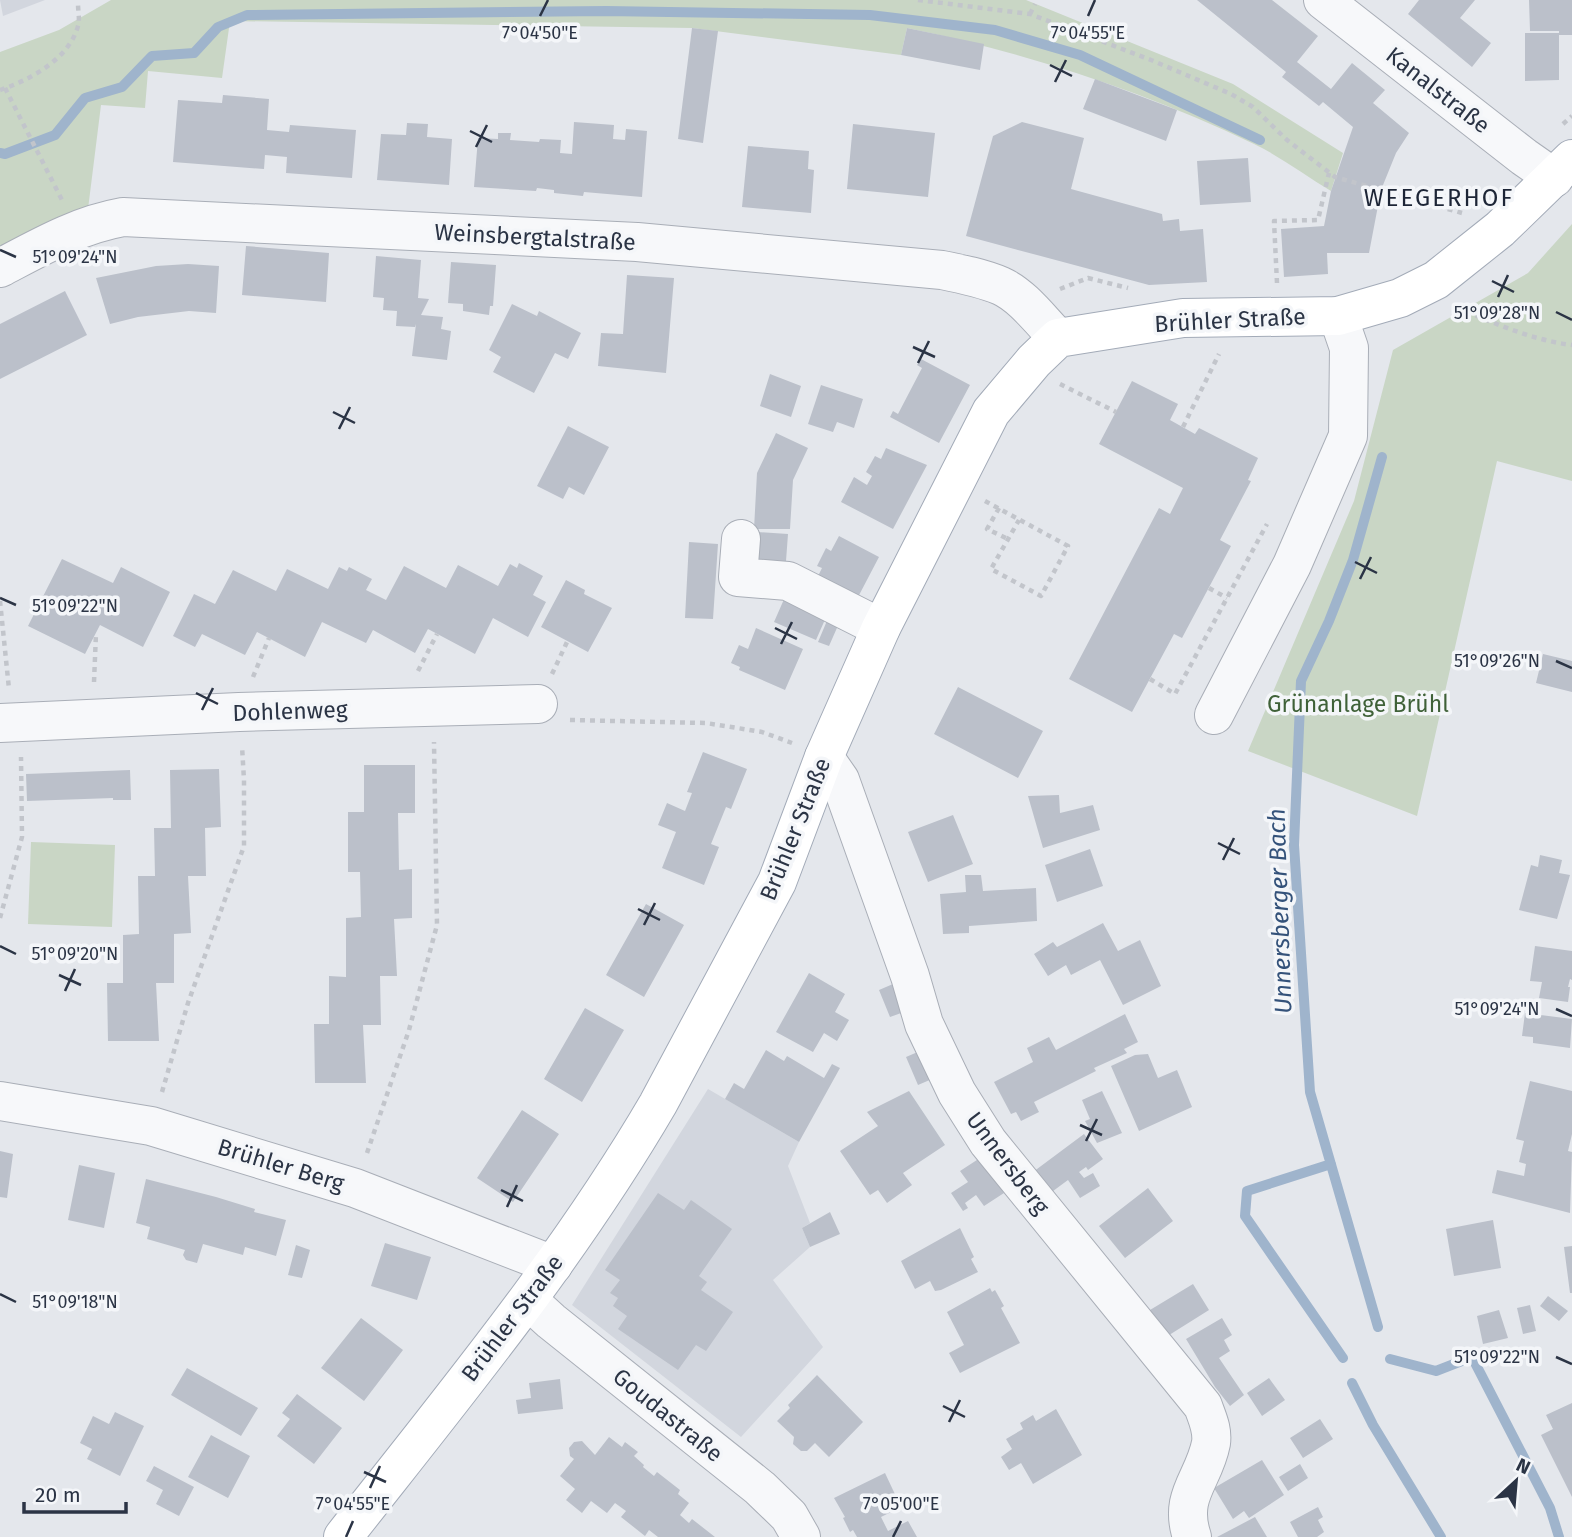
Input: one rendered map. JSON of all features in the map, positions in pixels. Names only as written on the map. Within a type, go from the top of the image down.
[{"type":"main road","name":"Brühler Straße","points":[[343,1537],[528,1300],[638,1138],[777,882],[812,752],[881,628],[991,412],[1034,361],[1058,338],[1183,318],[1338,316],[1400,298],[1436,280],[1500,229],[1563,169]]},
{"type":"street","name":"Kanalstraße","points":[[1322,0],[1563,169]]},
{"type":"street","name":"Weinsbergtalstraße","points":[[0,268],[75,230],[99,221],[134,218],[636,242],[942,270],[1003,287],[1023,302],[1058,338]]},
{"type":"street","name":"Brühler Straße","points":[[1214,715],[1292,565],[1348,436],[1349,348],[1338,316]]},
{"type":"street","points":[[741,539],[738,578],[788,581],[881,628]]},
{"type":"street","name":"Dohlenweg","points":[[0,723],[538,704]]},
{"type":"street","name":"Unnersberg","points":[[812,752],[840,780],[910,976],[924,1024],[957,1093],[988,1142],[1203,1406],[1211,1426],[1211,1442],[1186,1517],[1192,1537]]},
{"type":"street","name":"Brühler Berg","points":[[0,1101],[152,1126],[355,1188],[553,1265]]},
{"type":"street","name":"Goudastraße","points":[[528,1300],[760,1488],[789,1516],[801,1537]]},
{"type":"path","points":[[918,0],[1030,13],[1151,60],[1231,94],[1253,107],[1279,132],[1335,177],[1463,213]]},
{"type":"path","points":[[75,230],[61,197],[3,90],[43,69],[68,50],[79,25],[78,4]]},
{"type":"path","points":[[1030,13],[1035,4]]},
{"type":"path","points":[[1277,286],[1275,221],[1318,220],[1329,173]]},
{"type":"path","points":[[1456,307],[1538,340],[1572,345]]},
{"type":"path","points":[[1183,427],[1224,344]]},
{"type":"path","points":[[1053,380],[1116,412]]},
{"type":"path","points":[[975,496],[999,508],[1068,547],[1041,596],[991,569],[1019,520]]},
{"type":"path","points":[[999,508],[987,529],[1008,539]]},
{"type":"path","points":[[1150,678],[1175,694],[1271,516]]},
{"type":"path","points":[[1209,588],[1227,598]]},
{"type":"path","points":[[0,601],[6,647]]},
{"type":"path","points":[[93,718],[96,633]]},
{"type":"path","points":[[538,704],[572,721],[706,723],[762,732],[812,752]]},
{"type":"path","points":[[355,1188],[409,1030],[437,925],[434,766]]},
{"type":"path","points":[[167,1079],[188,1003],[244,846],[244,780]]},
{"type":"path","points":[[0,918],[22,837],[23,801]]},
{"type":"shaded area","points":[[0,0],[45,0],[3,16]]},
{"type":"shaded area","points":[[708,1089],[799,1142],[788,1166],[810,1223],[802,1228],[810,1247],[773,1280],[823,1347],[741,1437],[572,1305]]},
{"type":"green space","points":[[111,0],[1026,0],[1233,84],[1343,153],[1331,191],[1264,149],[1170,107],[1040,62],[907,28],[901,55],[692,28],[230,21],[222,78],[148,71],[145,108],[101,105],[88,209],[0,253],[0,52],[59,30]]},
{"type":"green space","name":"Grünanlage Brühl","points":[[1572,224],[1572,481],[1497,461],[1417,816],[1248,751],[1354,501],[1393,350],[1528,273]]},
{"type":"green space","points":[[31,842],[115,845],[112,927],[28,924]]},
{"type":"building","points":[[1197,0],[1272,0],[1318,36],[1297,62],[1331,89],[1352,63],[1385,90],[1373,103],[1409,133],[1396,153],[1381,190],[1369,253],[1327,253],[1328,274],[1284,277],[1281,229],[1324,226],[1331,191],[1353,127],[1323,102],[1319,106],[1282,77],[1286,72]]},
{"type":"building","points":[[1419,0],[1475,0],[1460,18],[1491,43],[1472,67],[1408,14]]},
{"type":"building","points":[[1529,0],[1572,0],[1572,35],[1559,35],[1559,80],[1525,81],[1525,33],[1559,33],[1530,31]]},
{"type":"building","points":[[692,28],[718,31],[703,143],[678,139]]},
{"type":"building","points":[[907,28],[984,44],[980,70],[901,55]]},
{"type":"building","points":[[1095,79],[1177,110],[1166,141],[1083,109]]},
{"type":"building","points":[[223,95],[269,99],[267,130],[289,132],[290,125],[356,130],[352,178],[286,173],[287,157],[265,155],[264,169],[173,162],[178,100],[222,103]]},
{"type":"building","points":[[574,122],[614,125],[613,139],[625,140],[626,129],[647,131],[642,197],[584,192],[583,196],[537,188],[536,191],[474,187],[478,138],[498,139],[498,133],[511,133],[510,140],[561,140],[560,153],[572,154]]},
{"type":"building","points":[[1022,122],[1084,138],[1071,189],[1162,214],[1163,221],[1179,219],[1180,231],[1203,229],[1207,282],[1149,285],[966,236],[993,136]]},
{"type":"building","points":[[407,123],[428,124],[427,137],[452,139],[449,185],[377,180],[381,134],[406,135]]},
{"type":"building","points":[[853,124],[935,133],[928,197],[847,189]]},
{"type":"building","points":[[748,146],[809,151],[808,169],[814,170],[811,213],[742,207]]},
{"type":"building","points":[[1248,158],[1251,202],[1200,205],[1197,161]]},
{"type":"building","points":[[246,246],[329,253],[326,302],[242,295]]},
{"type":"building","points":[[376,256],[421,260],[418,298],[429,299],[421,315],[443,317],[441,329],[451,331],[447,360],[412,356],[416,324],[415,327],[396,326],[397,311],[383,310],[384,298],[373,297]]},
{"type":"building","points":[[451,262],[496,265],[493,306],[490,306],[489,315],[463,311],[463,304],[448,303]]},
{"type":"building","points":[[156,266],[219,266],[216,313],[189,311],[138,317],[110,324],[96,278]]},
{"type":"building","points":[[627,275],[674,278],[666,373],[598,366],[601,333],[623,334]]},
{"type":"building","points":[[65,291],[87,335],[0,379],[0,324]]},
{"type":"building","points":[[512,304],[537,316],[539,311],[581,333],[568,359],[555,353],[534,393],[493,372],[501,357],[489,350]]},
{"type":"building","points":[[921,359],[970,385],[939,443],[890,417],[893,411],[898,414],[922,368],[917,365]]},
{"type":"building","points":[[770,374],[801,386],[791,417],[760,406]]},
{"type":"building","points":[[1132,381],[1178,404],[1170,420],[1195,434],[1199,428],[1258,458],[1248,480],[1251,481],[1220,540],[1231,546],[1182,638],[1174,634],[1132,712],[1069,679],[1159,508],[1170,514],[1183,488],[1099,444]]},
{"type":"building","points":[[821,385],[863,399],[854,428],[837,422],[833,432],[808,424]]},
{"type":"building","points":[[568,426],[609,447],[584,495],[569,487],[563,499],[537,486]]},
{"type":"building","points":[[776,433],[808,448],[793,480],[790,529],[754,529],[757,473]]},
{"type":"building","points":[[886,448],[927,465],[893,529],[841,502],[854,477],[867,485],[872,476],[866,472],[875,456],[881,459]]},
{"type":"building","points":[[758,532],[788,534],[786,561],[757,560]]},
{"type":"building","points":[[839,536],[879,557],[857,599],[817,578],[822,568],[817,566],[826,548],[831,551]]},
{"type":"building","points":[[689,542],[718,544],[713,619],[685,618]]},
{"type":"building","points":[[62,559],[113,583],[121,567],[170,592],[143,647],[100,625],[85,654],[28,626]]},
{"type":"building","points":[[519,563],[543,576],[533,595],[546,602],[528,637],[493,618],[475,654],[428,629],[415,653],[373,630],[366,643],[322,622],[305,657],[257,632],[245,655],[202,634],[195,647],[173,636],[194,594],[215,604],[233,570],[276,591],[287,569],[328,589],[339,567],[347,571],[349,567],[372,579],[366,590],[386,600],[404,566],[446,588],[458,565],[498,586],[510,564],[517,568]]},
{"type":"building","points":[[566,580],[585,590],[584,594],[612,608],[588,652],[541,627]]},
{"type":"building","points":[[785,597],[827,615],[816,640],[774,622]]},
{"type":"building","points":[[829,616],[840,621],[829,646],[818,642]]},
{"type":"building","points":[[756,628],[803,649],[785,690],[739,670],[740,667],[731,663],[739,645],[748,649]]},
{"type":"building","points":[[1543,654],[1572,661],[1572,692],[1536,683]]},
{"type":"building","points":[[958,687],[1043,731],[1018,778],[934,734]]},
{"type":"building","points":[[703,752],[747,769],[731,809],[726,807],[711,844],[719,847],[704,885],[662,868],[676,832],[658,825],[667,803],[685,811],[692,793],[687,792]]},
{"type":"building","points":[[364,765],[415,765],[415,813],[398,813],[399,870],[412,869],[412,918],[394,919],[397,976],[380,976],[381,1025],[363,1025],[366,1083],[315,1083],[314,1024],[329,1024],[329,976],[346,977],[346,918],[361,917],[360,872],[348,872],[348,812],[364,812]]},
{"type":"building","points":[[219,769],[221,827],[205,828],[206,876],[188,876],[191,933],[174,934],[174,983],[156,983],[159,1041],[108,1041],[107,983],[123,983],[123,935],[139,934],[138,876],[155,876],[154,828],[171,828],[170,770]]},
{"type":"building","points":[[130,770],[131,800],[113,798],[27,801],[26,774]]},
{"type":"building","points":[[1059,795],[1060,813],[1093,805],[1100,830],[1043,848],[1028,796]]},
{"type":"building","points":[[953,815],[973,864],[928,882],[908,832]]},
{"type":"building","points":[[1090,849],[1103,886],[1057,902],[1045,865]]},
{"type":"building","points":[[1540,855],[1562,860],[1559,873],[1570,875],[1557,919],[1519,910],[1531,865],[1538,867]]},
{"type":"building","points":[[965,875],[981,875],[983,891],[1036,888],[1037,921],[969,926],[969,933],[943,934],[940,894],[966,892]]},
{"type":"building","points":[[646,904],[684,925],[644,997],[606,975]]},
{"type":"building","points":[[1103,923],[1118,951],[1140,940],[1161,986],[1123,1005],[1100,960],[1071,975],[1066,965],[1048,976],[1034,954],[1053,942],[1057,947]]},
{"type":"building","points":[[1535,946],[1572,951],[1572,980],[1570,979],[1568,987],[1568,1002],[1539,998],[1542,982],[1530,981]]},
{"type":"building","points":[[809,973],[845,994],[835,1012],[849,1020],[837,1041],[824,1033],[813,1052],[776,1032]]},
{"type":"building","points":[[893,984],[904,1012],[890,1017],[879,990]]},
{"type":"building","points":[[585,1008],[624,1030],[582,1102],[544,1079]]},
{"type":"building","points":[[1525,1013],[1572,1019],[1570,1048],[1533,1043],[1533,1037],[1522,1036]]},
{"type":"building","points":[[1125,1014],[1138,1042],[1124,1049],[1127,1053],[1094,1068],[1096,1071],[1034,1102],[1039,1112],[1021,1121],[1016,1112],[1011,1114],[994,1082],[1033,1062],[1027,1048],[1049,1037],[1056,1050]]},
{"type":"building","points":[[766,1050],[784,1061],[787,1056],[824,1078],[832,1064],[840,1068],[799,1142],[725,1099],[734,1083],[744,1089]]},
{"type":"building","points":[[920,1051],[932,1079],[918,1085],[906,1057]]},
{"type":"building","points":[[1148,1054],[1158,1078],[1177,1070],[1192,1107],[1139,1131],[1111,1066],[1135,1055]]},
{"type":"building","points":[[1530,1081],[1572,1091],[1572,1134],[1568,1151],[1572,1152],[1570,1213],[1492,1193],[1497,1170],[1524,1176],[1526,1164],[1519,1162],[1524,1141],[1516,1139]]},
{"type":"building","points":[[909,1091],[945,1145],[903,1173],[912,1185],[887,1203],[878,1190],[870,1195],[840,1151],[878,1126],[867,1112]]},
{"type":"building","points":[[1102,1091],[1122,1133],[1097,1143],[1085,1121],[1090,1119],[1082,1100]]},
{"type":"building","points":[[522,1110],[559,1134],[513,1202],[477,1178]]},
{"type":"building","points":[[1084,1134],[1103,1159],[1088,1170],[1086,1167],[1079,1172],[1084,1178],[1093,1173],[1100,1186],[1080,1198],[1068,1180],[1049,1194],[1033,1172]]},
{"type":"building","points":[[0,1151],[13,1154],[7,1198],[0,1197]]},
{"type":"building","points":[[980,1158],[1004,1193],[984,1206],[976,1195],[965,1203],[968,1208],[963,1211],[951,1193],[968,1182],[960,1171]]},
{"type":"building","points":[[79,1165],[115,1173],[104,1228],[68,1220]]},
{"type":"building","points":[[146,1179],[216,1197],[255,1209],[254,1212],[286,1220],[276,1256],[245,1247],[243,1255],[203,1244],[197,1263],[186,1260],[183,1255],[185,1250],[147,1239],[150,1227],[136,1223]]},
{"type":"building","points":[[1148,1188],[1173,1221],[1125,1258],[1099,1226]]},
{"type":"building","points":[[658,1193],[684,1210],[691,1200],[732,1229],[699,1276],[707,1282],[701,1290],[733,1312],[706,1351],[696,1345],[678,1370],[618,1329],[627,1316],[613,1306],[618,1298],[610,1293],[620,1280],[605,1270]]},
{"type":"building","points":[[830,1212],[840,1234],[810,1247],[802,1228]]},
{"type":"building","points":[[1493,1220],[1501,1268],[1454,1276],[1446,1229]]},
{"type":"building","points":[[960,1228],[978,1272],[941,1290],[935,1291],[930,1281],[915,1289],[901,1261]]},
{"type":"building","points":[[385,1243],[431,1257],[417,1300],[371,1286]]},
{"type":"building","points":[[296,1245],[310,1250],[302,1278],[288,1275]]},
{"type":"building","points":[[1572,1246],[1572,1293],[1570,1293],[1564,1247]]},
{"type":"building","points":[[1193,1284],[1209,1310],[1166,1337],[1150,1310]]},
{"type":"building","points":[[990,1288],[992,1292],[995,1290],[1004,1306],[1001,1308],[1020,1343],[960,1373],[949,1353],[964,1345],[947,1312]]},
{"type":"building","points":[[1548,1296],[1568,1311],[1559,1321],[1540,1306]]},
{"type":"building","points":[[1530,1305],[1536,1331],[1523,1334],[1517,1308]]},
{"type":"building","points":[[1499,1310],[1508,1338],[1483,1344],[1477,1316]]},
{"type":"building","points":[[361,1318],[403,1350],[364,1401],[321,1368]]},
{"type":"building","points":[[1222,1318],[1232,1335],[1224,1340],[1230,1351],[1219,1358],[1244,1395],[1230,1406],[1215,1387],[1186,1339]]},
{"type":"building","points":[[187,1368],[258,1408],[241,1436],[171,1395]]},
{"type":"building","points":[[817,1375],[863,1422],[829,1457],[815,1443],[807,1451],[801,1451],[793,1444],[794,1437],[777,1421],[790,1408],[788,1405]]},
{"type":"building","points":[[1269,1378],[1285,1400],[1262,1416],[1247,1393]]},
{"type":"building","points":[[560,1379],[563,1409],[518,1414],[516,1400],[531,1398],[529,1383]]},
{"type":"building","points":[[297,1394],[342,1428],[314,1464],[277,1436],[290,1419],[282,1413]]},
{"type":"building","points":[[1572,1403],[1572,1497],[1541,1435],[1553,1429],[1546,1415]]},
{"type":"building","points":[[1056,1409],[1082,1455],[1033,1484],[1021,1463],[1009,1470],[1001,1457],[1012,1449],[1006,1439],[1023,1429],[1020,1423],[1033,1415],[1036,1421]]},
{"type":"building","points":[[115,1412],[144,1426],[120,1476],[87,1459],[92,1449],[80,1443],[93,1416],[109,1424]]},
{"type":"building","points":[[1320,1419],[1333,1439],[1303,1458],[1290,1438]]},
{"type":"building","points":[[211,1435],[250,1456],[228,1498],[188,1477]]},
{"type":"building","points":[[609,1437],[622,1447],[625,1442],[638,1452],[634,1456],[643,1467],[654,1476],[657,1472],[680,1490],[678,1494],[689,1503],[680,1515],[689,1523],[692,1519],[715,1537],[658,1537],[649,1530],[645,1536],[621,1517],[626,1511],[615,1503],[607,1513],[591,1501],[582,1513],[566,1500],[575,1489],[560,1476],[574,1459],[570,1456],[569,1448],[574,1442],[582,1441],[595,1455]]},
{"type":"building","points":[[1262,1460],[1284,1495],[1249,1518],[1244,1511],[1233,1519],[1214,1488]]},
{"type":"building","points":[[1300,1464],[1308,1478],[1288,1491],[1279,1477]]},
{"type":"building","points":[[154,1466],[194,1487],[179,1516],[156,1504],[163,1490],[146,1481]]},
{"type":"building","points":[[885,1473],[901,1507],[881,1517],[888,1531],[908,1521],[917,1537],[857,1537],[853,1530],[850,1532],[843,1518],[845,1517],[834,1498]]},
{"type":"building","points":[[1318,1507],[1323,1517],[1318,1520],[1324,1532],[1317,1537],[1298,1537],[1290,1522]]},
{"type":"building","points":[[1255,1517],[1267,1537],[1217,1537],[1238,1526]]},
{"type":"waterway","points":[[0,153],[5,154],[55,135],[85,98],[122,87],[152,56],[194,53],[218,27],[247,15],[606,11],[870,15],[995,30],[1080,55],[1260,140]]},
{"type":"waterway","name":"Unnersberger Bach","points":[[1378,1327],[1310,1092],[1294,845],[1301,681],[1353,560],[1382,457]]},
{"type":"waterway","points":[[1331,1164],[1247,1191],[1245,1216],[1343,1358]]},
{"type":"waterway","name":"Unnersberger Bach","points":[[1390,1359],[1436,1371],[1472,1357],[1550,1508],[1559,1537]]},
{"type":"waterway","points":[[1352,1383],[1373,1425],[1441,1537]]},
{"type":"district","name":"WEEGERHOF","points":[[1439,198]]}]
